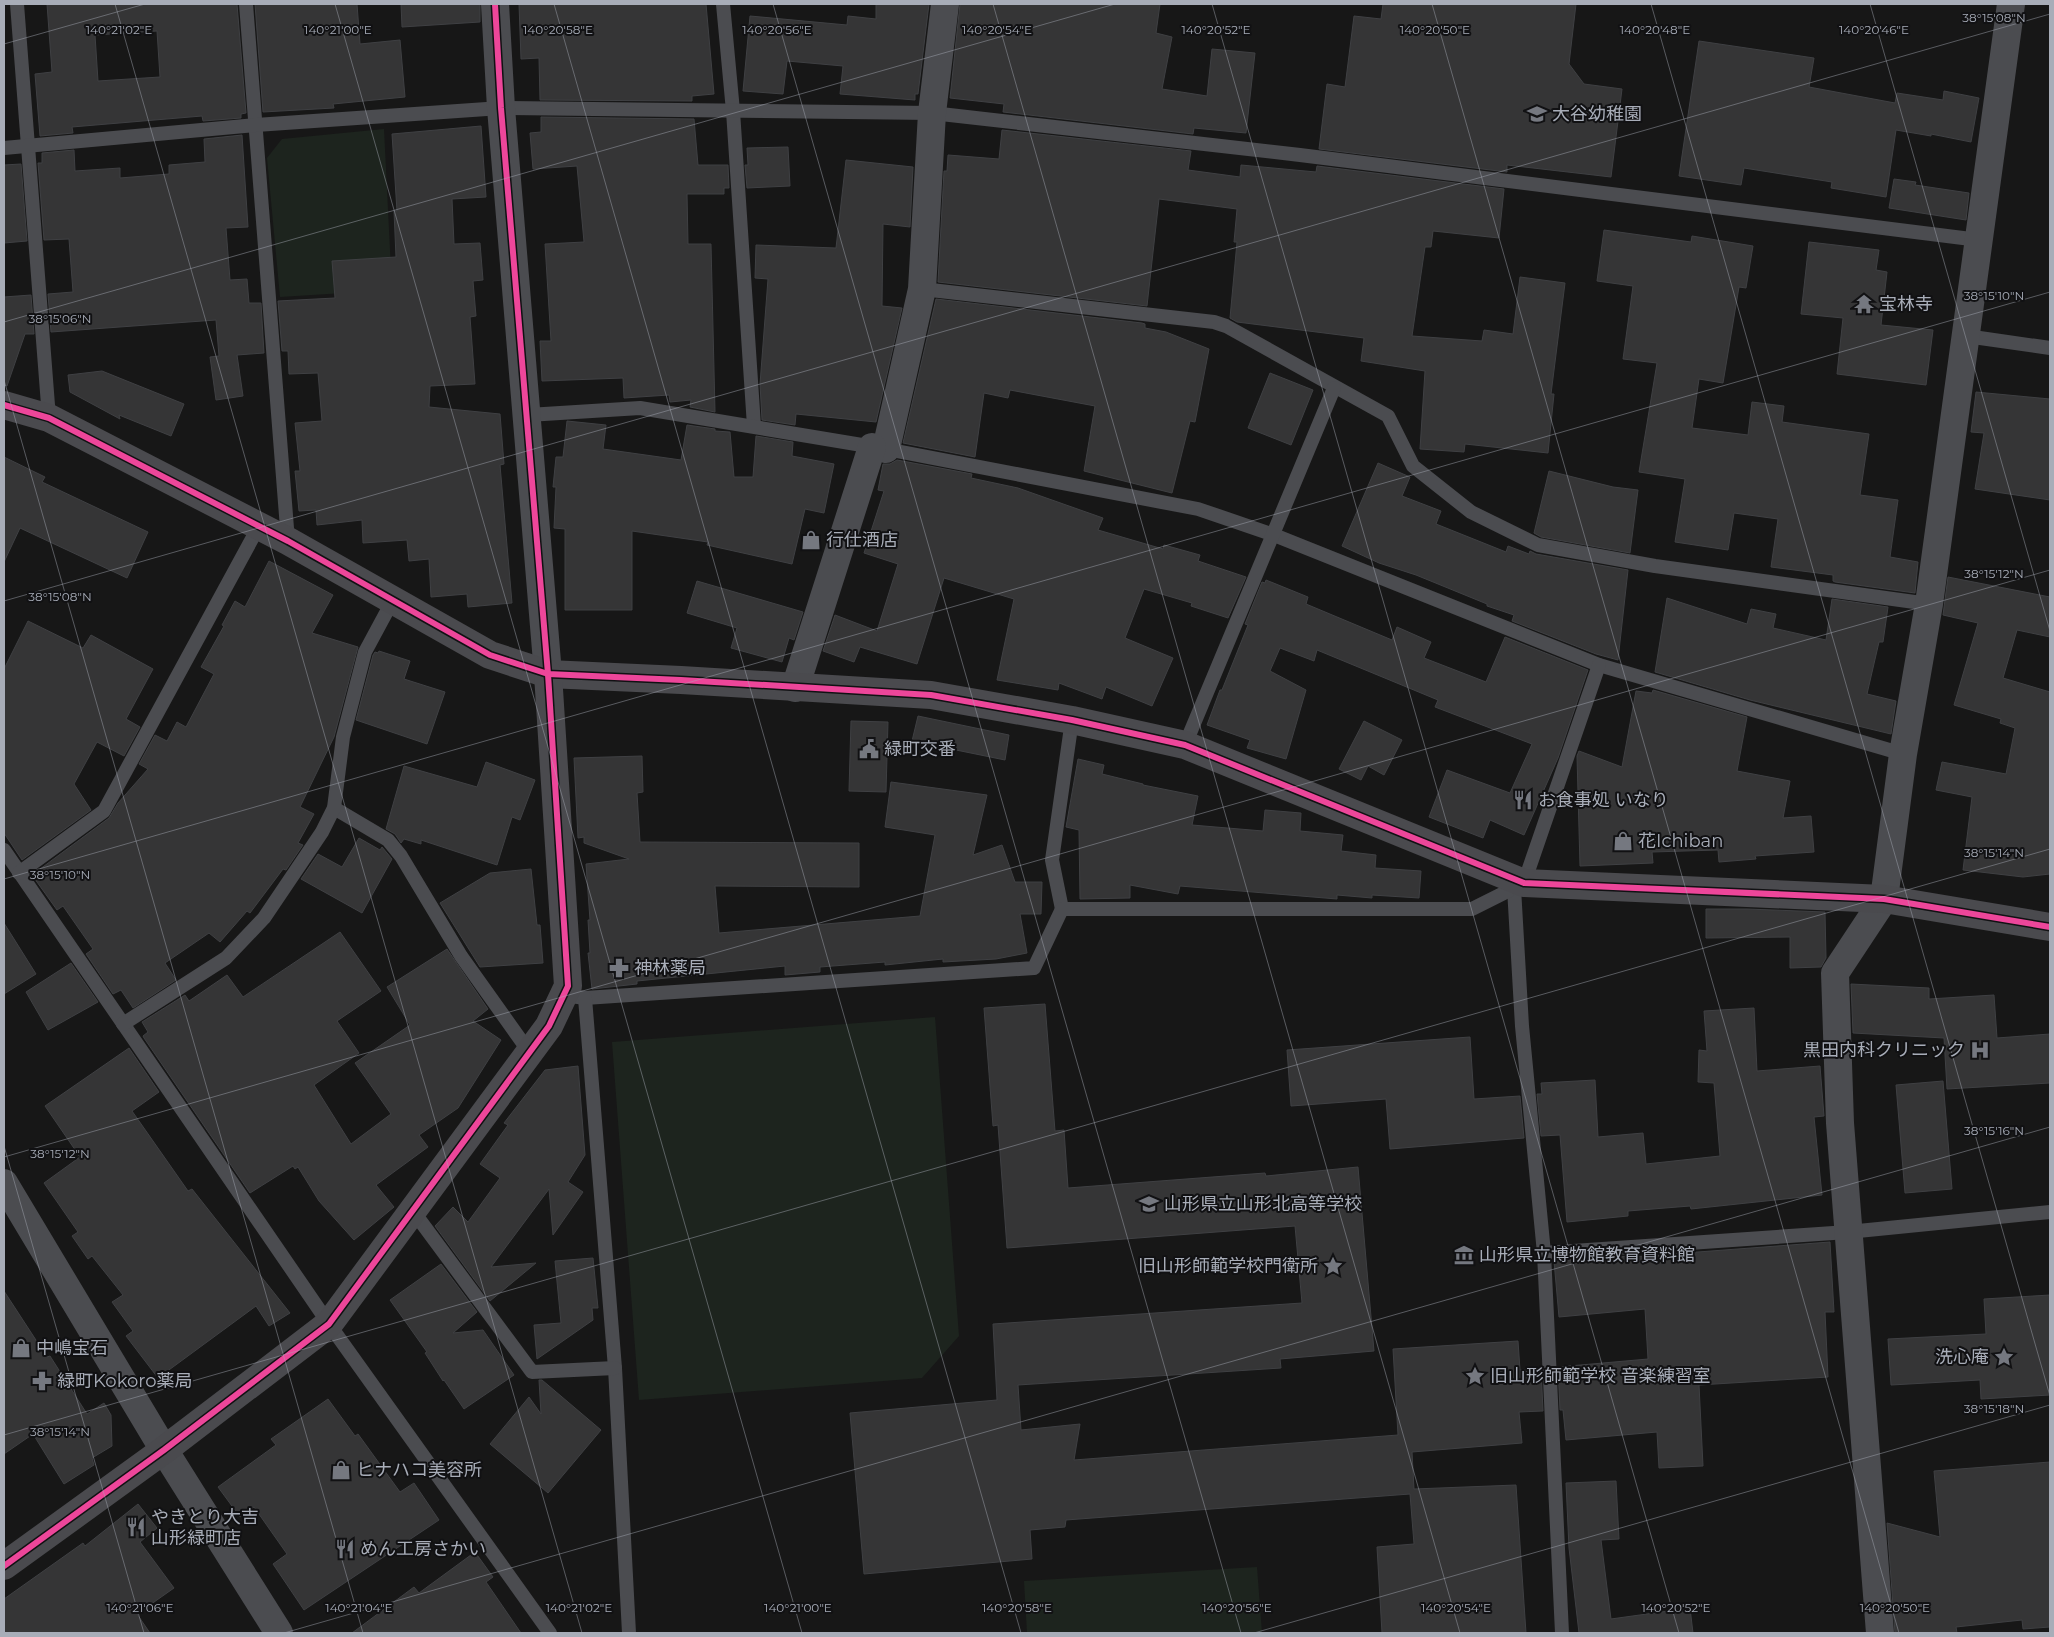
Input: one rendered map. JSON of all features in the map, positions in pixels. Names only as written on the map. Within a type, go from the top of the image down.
[{"type":"street","points":[[4,1566],[164,1450],[329,1324],[550,1026],[575,996],[568,986],[548,674],[528,415],[501,108],[495,4]]},
{"type":"street","points":[[795,688],[879,448],[922,289],[932,114],[945,4]]},
{"type":"street","points":[[1880,1633],[1840,1123],[1835,973],[1884,899],[1903,754],[1929,604],[2011,4]]},
{"type":"street","points":[[4,405],[49,418],[259,526],[490,655],[548,674],[931,695],[1072,720],[1185,745],[1519,886],[1884,899],[2050,927]]},
{"type":"street","points":[[4,1183],[164,1450],[279,1633]]},
{"type":"lane","points":[[17,4],[49,418]]},
{"type":"lane","points":[[246,4],[288,541]]},
{"type":"lane","points":[[723,4],[733,111],[754,426]]},
{"type":"lane","points":[[4,148],[256,125],[501,108],[932,114],[1300,155],[1979,240]]},
{"type":"lane","points":[[922,289],[1214,322],[1226,326],[1334,388],[1388,416],[1413,466],[1471,512],[1538,545],[1655,566],[1929,604]]},
{"type":"lane","points":[[1966,336],[2050,348]]},
{"type":"lane","points":[[1185,745],[1334,388]]},
{"type":"lane","points":[[528,415],[640,408],[879,448],[1198,509],[1274,535],[1599,664],[1903,754]]},
{"type":"lane","points":[[19,872],[104,811],[259,526]]},
{"type":"lane","points":[[123,1024],[226,958],[264,918],[322,832],[334,808],[343,737],[366,652],[393,600]]},
{"type":"lane","points":[[1562,1633],[1544,1253],[1522,1026],[1519,886],[1599,664]]},
{"type":"lane","points":[[629,1633],[615,1368],[575,996],[1034,968],[1062,909],[1052,860],[1072,720]]},
{"type":"lane","points":[[334,808],[388,840],[401,856],[461,956],[530,1053]]},
{"type":"lane","points":[[4,850],[329,1324],[550,1633]]},
{"type":"lane","points":[[1062,909],[1472,909],[1519,886]]},
{"type":"lane","points":[[413,1211],[532,1372],[615,1368]]},
{"type":"lane","points":[[1544,1253],[1848,1232],[2050,1212]]},
{"type":"shaded area","points":[[384,129],[392,290],[280,297],[267,158],[282,139]]},
{"type":"shaded area","points":[[935,1017],[959,1336],[922,1378],[639,1400],[612,1042]]},
{"type":"shaded area","points":[[1257,1567],[1262,1633],[1027,1633],[1024,1581]]},
{"type":"building","points":[[47,4],[237,4],[246,113],[241,114],[241,118],[203,121],[202,116],[72,127],[73,133],[40,136],[35,74],[52,72]],"holes":[[[157,31],[160,77],[98,81],[95,35]]]},
{"type":"building","points":[[255,4],[357,4],[360,44],[400,40],[405,97],[333,104],[334,108],[263,112]]},
{"type":"building","points":[[401,4],[480,4],[480,22],[402,27]]},
{"type":"building","points":[[519,4],[706,4],[714,94],[692,96],[692,101],[540,100],[539,58],[521,59]]},
{"type":"building","points":[[876,4],[929,4],[918,94],[915,94],[915,100],[840,94],[843,66],[787,61],[783,94],[743,91],[750,16],[847,25],[848,16],[876,19]]},
{"type":"building","points":[[960,4],[1160,4],[1156,33],[1172,37],[1162,89],[1207,96],[1212,49],[1255,53],[1246,133],[1194,128],[1193,134],[1003,112],[1004,104],[950,98]]},
{"type":"building","points":[[1383,4],[1576,4],[1569,64],[1584,84],[1622,89],[1611,177],[1507,165],[1507,172],[1319,149],[1327,84],[1345,87],[1354,16],[1381,19]]},
{"type":"building","points":[[1699,41],[1814,58],[1809,87],[1895,103],[1897,93],[1943,100],[1944,91],[1979,98],[1971,142],[1931,134],[1931,136],[1896,130],[1886,197],[1831,188],[1832,182],[1744,168],[1741,185],[1679,176]]},
{"type":"building","points":[[541,117],[694,119],[698,165],[728,165],[729,188],[724,188],[724,194],[687,194],[688,244],[711,244],[715,412],[690,407],[691,400],[670,402],[669,395],[624,398],[623,378],[542,381],[540,341],[551,341],[545,244],[584,242],[577,166],[533,169],[530,133],[541,132]]},
{"type":"building","points":[[481,126],[486,197],[452,199],[454,244],[480,243],[483,280],[473,281],[476,316],[470,317],[475,384],[430,386],[429,407],[500,414],[504,464],[500,465],[512,603],[468,607],[467,594],[431,597],[429,559],[409,561],[407,540],[363,543],[362,520],[317,525],[316,510],[299,511],[295,471],[300,471],[295,423],[322,421],[318,373],[289,374],[288,351],[282,351],[278,301],[335,298],[332,261],[396,257],[394,211],[397,211],[392,134]]},
{"type":"building","points":[[1002,130],[1191,151],[1188,170],[1240,177],[1241,165],[1316,172],[1317,166],[1504,189],[1499,238],[1433,231],[1431,247],[1425,247],[1412,336],[1482,341],[1484,330],[1513,334],[1520,277],[1565,283],[1551,394],[1554,394],[1548,453],[1465,444],[1464,452],[1420,449],[1425,371],[1361,361],[1364,338],[1237,322],[1230,318],[1237,242],[1234,242],[1237,209],[1159,199],[1147,306],[938,282],[944,171],[947,171],[948,155],[999,159]]},
{"type":"building","points":[[242,135],[248,227],[226,228],[230,280],[247,279],[249,303],[261,303],[264,353],[237,355],[243,396],[216,400],[210,357],[219,356],[216,320],[51,332],[48,294],[73,292],[69,239],[44,240],[38,163],[42,163],[42,153],[74,150],[75,171],[120,168],[120,178],[169,174],[169,165],[205,162],[204,139]]},
{"type":"building","points":[[788,147],[790,186],[747,188],[745,165],[748,165],[747,148]]},
{"type":"building","points":[[846,160],[913,167],[910,227],[883,224],[882,306],[902,308],[876,422],[796,414],[795,425],[762,420],[760,384],[768,279],[755,278],[756,245],[836,248]]},
{"type":"building","points":[[21,164],[27,241],[4,243],[4,165]]},
{"type":"building","points":[[1894,179],[1916,182],[1915,185],[1969,193],[1966,220],[1889,208]]},
{"type":"building","points":[[1604,230],[1691,242],[1692,236],[1753,246],[1746,288],[1739,287],[1723,383],[1699,379],[1692,428],[1748,435],[1752,402],[1784,406],[1782,422],[1869,434],[1860,495],[1898,500],[1890,557],[1918,562],[1915,593],[1835,582],[1833,581],[1833,575],[1771,567],[1778,519],[1734,513],[1728,550],[1675,542],[1685,479],[1639,472],[1657,363],[1623,359],[1633,286],[1597,281]]},
{"type":"building","points":[[1809,242],[1879,250],[1876,270],[1887,272],[1881,325],[1933,330],[1926,385],[1837,374],[1843,318],[1801,314]]},
{"type":"building","points":[[31,295],[34,334],[25,334],[7,386],[4,385],[4,297]]},
{"type":"building","points":[[936,299],[1142,323],[1145,324],[1145,328],[1166,332],[1209,349],[1195,422],[1190,421],[1172,493],[1084,471],[1095,406],[1010,390],[1008,398],[984,393],[975,457],[903,443]]},
{"type":"building","points":[[102,371],[184,404],[171,436],[119,415],[120,419],[70,392],[68,375]]},
{"type":"building","points":[[1270,373],[1313,390],[1291,445],[1248,428]]},
{"type":"building","points":[[1976,392],[2050,399],[2050,500],[1975,489],[1984,433],[1971,432]]},
{"type":"building","points":[[567,421],[606,425],[603,449],[681,460],[687,425],[730,432],[734,477],[753,477],[756,436],[793,442],[792,456],[834,464],[824,513],[805,509],[792,564],[707,545],[708,542],[632,531],[632,610],[565,610],[565,529],[554,528],[556,487],[553,487],[556,457],[563,457]]},
{"type":"building","points":[[4,457],[45,477],[42,482],[148,532],[127,578],[20,528],[4,562]]},
{"type":"building","points":[[897,460],[972,474],[971,478],[1018,488],[1103,518],[1098,530],[1163,549],[1164,545],[1200,555],[1198,561],[1246,577],[1228,618],[1191,606],[1192,603],[1144,589],[1125,638],[1173,658],[1152,706],[1106,687],[1102,699],[1059,683],[1058,690],[997,680],[1014,599],[944,578],[917,664],[860,647],[854,662],[823,651],[835,615],[877,631],[898,564],[864,553],[884,491],[878,490],[883,464],[890,464]]},
{"type":"building","points":[[1378,463],[1410,477],[1402,496],[1441,511],[1436,524],[1506,552],[1508,546],[1529,554],[1530,551],[1536,554],[1628,570],[1618,660],[1596,654],[1512,621],[1514,615],[1487,606],[1487,604],[1416,575],[1379,563],[1342,546]]},
{"type":"building","points":[[1549,471],[1613,487],[1638,490],[1630,553],[1541,537],[1534,533]]},
{"type":"building","points":[[269,561],[333,595],[312,633],[358,647],[334,737],[300,807],[314,814],[298,843],[303,845],[286,870],[283,869],[250,913],[247,911],[220,942],[209,933],[165,963],[176,980],[133,1008],[121,990],[113,994],[86,954],[93,949],[63,906],[57,910],[32,875],[109,818],[118,803],[148,769],[139,764],[155,735],[167,741],[177,722],[186,727],[214,674],[201,667],[224,626],[222,625],[235,601],[245,607]]},
{"type":"building","points":[[1948,577],[2050,597],[2050,637],[2017,630],[2003,678],[2050,692],[2050,874],[2023,877],[1963,870],[1972,797],[1936,790],[1942,762],[2006,774],[2015,728],[2000,723],[2001,719],[1954,705],[1978,623],[1943,615]]},
{"type":"building","points":[[1266,580],[1308,597],[1306,604],[1392,640],[1397,627],[1431,642],[1424,658],[1486,682],[1505,637],[1588,670],[1558,758],[1524,835],[1490,820],[1483,838],[1429,817],[1447,770],[1510,793],[1532,744],[1435,707],[1438,700],[1317,650],[1314,661],[1280,648],[1270,671],[1306,690],[1286,759],[1247,748],[1250,740],[1207,725],[1248,625],[1245,624],[1262,582],[1265,583]]},
{"type":"building","points":[[697,581],[803,612],[794,640],[789,638],[782,662],[731,648],[737,628],[687,613]]},
{"type":"building","points":[[1667,598],[1747,624],[1751,609],[1776,614],[1773,628],[1826,640],[1832,599],[1888,607],[1883,642],[1879,642],[1867,694],[1896,701],[1891,734],[1750,700],[1655,672]]},
{"type":"building","points":[[28,621],[83,648],[91,635],[153,669],[126,719],[140,727],[124,756],[97,742],[74,784],[91,810],[22,860],[4,833],[4,669]]},
{"type":"building","points":[[379,651],[410,661],[404,679],[445,692],[427,744],[356,720],[373,655]]},
{"type":"building","points":[[1653,690],[1747,717],[1737,771],[1790,781],[1783,818],[1811,816],[1814,852],[1755,856],[1756,859],[1719,862],[1718,850],[1652,852],[1653,863],[1580,866],[1577,756],[1579,751],[1622,767],[1636,691],[1652,693]]},
{"type":"building","points":[[918,716],[1009,735],[1005,760],[912,741]]},
{"type":"building","points":[[851,721],[888,722],[886,792],[849,791]]},
{"type":"building","points":[[1364,721],[1402,740],[1384,775],[1368,766],[1361,780],[1339,769]]},
{"type":"building","points":[[642,756],[643,792],[637,793],[640,842],[859,843],[859,887],[715,886],[719,933],[920,916],[935,835],[885,827],[891,782],[987,795],[973,855],[1002,845],[1015,882],[1042,882],[1041,914],[1020,914],[1027,953],[996,959],[943,962],[943,959],[885,965],[885,962],[820,967],[820,972],[785,975],[785,966],[637,981],[637,984],[592,989],[588,953],[590,953],[588,920],[590,920],[586,864],[629,859],[584,843],[584,837],[578,838],[574,758]]},
{"type":"building","points":[[1078,759],[1104,765],[1102,774],[1143,785],[1198,796],[1192,825],[1263,831],[1265,810],[1301,813],[1300,831],[1343,835],[1341,851],[1376,855],[1375,868],[1421,871],[1419,898],[1372,895],[1372,898],[1337,895],[1337,899],[1180,886],[1178,894],[1130,885],[1130,898],[1080,899],[1079,830],[1066,827]]},
{"type":"building","points":[[486,762],[535,780],[520,820],[512,817],[497,865],[421,840],[421,844],[404,839],[401,843],[395,834],[386,829],[404,766],[477,787]]},
{"type":"building","points":[[359,838],[380,850],[382,847],[392,859],[362,913],[301,879],[318,854],[342,867]]},
{"type":"building","points":[[531,869],[537,925],[540,925],[543,963],[480,967],[440,903],[490,873]]},
{"type":"building","points":[[1706,909],[1825,912],[1826,958],[1821,967],[1790,968],[1790,937],[1706,938]]},
{"type":"building","points":[[4,923],[36,974],[4,994]]},
{"type":"building","points":[[340,932],[381,991],[337,1021],[359,1053],[314,1085],[351,1144],[391,1114],[355,1063],[410,1025],[387,987],[447,949],[488,1009],[473,1021],[501,1040],[458,1108],[419,1135],[428,1147],[376,1185],[394,1207],[354,1240],[319,1201],[298,1167],[295,1169],[293,1166],[250,1193],[144,1038],[143,1036],[148,1032],[142,1022],[185,995],[189,1001],[227,975],[243,997]]},
{"type":"building","points":[[71,963],[98,1002],[48,1030],[26,992]]},
{"type":"building","points":[[1851,984],[1929,988],[1929,999],[1994,995],[1997,1038],[2050,1034],[2050,1083],[1947,1089],[1944,1038],[1853,1033]]},
{"type":"building","points":[[1045,1004],[1055,1131],[1064,1130],[1068,1188],[1265,1173],[1266,1176],[1358,1167],[1374,1351],[1280,1359],[1281,1368],[1018,1385],[1021,1430],[1080,1424],[1074,1460],[1398,1435],[1393,1349],[1518,1341],[1520,1370],[1541,1368],[1543,1411],[1519,1412],[1522,1443],[1412,1452],[1414,1489],[1516,1485],[1526,1633],[1382,1633],[1377,1547],[1414,1544],[1410,1494],[1066,1520],[1065,1527],[1030,1530],[1032,1559],[864,1574],[850,1413],[997,1400],[993,1324],[1302,1303],[1295,1226],[1007,1248],[998,1125],[993,1126],[984,1008]]},
{"type":"building","points":[[1754,1008],[1757,1071],[1820,1066],[1824,1116],[1814,1117],[1822,1195],[1691,1209],[1690,1206],[1628,1211],[1628,1216],[1567,1222],[1560,1135],[1541,1136],[1537,1094],[1542,1094],[1541,1083],[1595,1080],[1598,1137],[1643,1133],[1646,1164],[1720,1156],[1714,1083],[1698,1082],[1699,1050],[1707,1051],[1704,1011]]},
{"type":"building","points":[[1470,1037],[1474,1099],[1520,1096],[1524,1138],[1390,1149],[1386,1099],[1291,1106],[1287,1050]]},
{"type":"building","points":[[129,1048],[159,1092],[132,1111],[188,1191],[192,1189],[290,1313],[269,1326],[256,1306],[158,1378],[126,1336],[133,1331],[112,1302],[123,1295],[92,1256],[88,1259],[72,1236],[78,1232],[44,1183],[80,1157],[45,1106]]},
{"type":"building","points":[[578,1066],[585,1155],[568,1182],[583,1192],[553,1235],[549,1189],[491,1267],[536,1263],[490,1301],[435,1226],[453,1207],[468,1222],[500,1178],[480,1164],[508,1125],[504,1123],[545,1070]]},
{"type":"building","points":[[1943,1081],[1952,1189],[1905,1193],[1896,1085]]},
{"type":"building","points":[[1830,1242],[1834,1312],[1825,1312],[1828,1377],[1699,1385],[1703,1466],[1659,1468],[1657,1432],[1566,1440],[1563,1410],[1560,1410],[1558,1367],[1648,1359],[1645,1309],[1559,1317],[1554,1261]]},
{"type":"building","points":[[593,1258],[598,1308],[592,1308],[593,1320],[537,1359],[534,1325],[561,1323],[555,1261]]},
{"type":"building","points":[[441,1264],[477,1312],[453,1333],[483,1330],[514,1375],[464,1409],[443,1381],[425,1353],[427,1352],[390,1300]]},
{"type":"building","points":[[4,1291],[47,1357],[50,1356],[87,1414],[104,1403],[111,1415],[112,1446],[92,1458],[94,1465],[64,1484],[33,1434],[4,1454]]},
{"type":"building","points":[[2050,1295],[2050,1395],[1981,1399],[1980,1380],[1891,1385],[1888,1339],[1986,1334],[1984,1299]]},
{"type":"building","points":[[539,1380],[542,1380],[601,1430],[548,1493],[490,1444],[529,1397],[541,1414]]},
{"type":"building","points":[[328,1399],[355,1436],[358,1434],[400,1492],[414,1483],[439,1520],[304,1610],[273,1564],[287,1554],[254,1507],[240,1517],[218,1487],[276,1445],[271,1439]]},
{"type":"building","points":[[2050,1462],[2050,1627],[2023,1629],[2022,1620],[1956,1627],[1957,1633],[1895,1633],[1887,1523],[1940,1537],[1934,1471]]},
{"type":"building","points":[[1616,1481],[1619,1539],[1601,1540],[1611,1619],[1690,1608],[1693,1633],[1579,1633],[1569,1548],[1566,1483]]},
{"type":"building","points":[[138,1504],[157,1528],[140,1542],[174,1588],[137,1614],[150,1633],[4,1633],[4,1599],[83,1543],[85,1546]]},
{"type":"building","points":[[475,1552],[493,1577],[486,1582],[521,1633],[352,1633],[414,1587],[419,1593]]},
{"type":"cycle path","points":[[4,1566],[164,1450],[329,1324],[549,1026],[568,986],[548,674],[501,108],[495,4]]},
{"type":"cycle path","points":[[4,405],[49,418],[288,541],[490,655],[548,674],[931,695],[1072,720],[1185,745],[1524,883],[1884,899],[2050,927]]},
{"type":"place","name":"大谷幼稚園","points":[[1537,114]]},
{"type":"place","name":"宝林寺","points":[[1864,304]]},
{"type":"place","name":"行仕酒店","points":[[811,540]]},
{"type":"place","name":"緑町交番","points":[[869,749]]},
{"type":"place","name":"お食事処 いなり","points":[[1523,800]]},
{"type":"place","name":"花Ichiban","points":[[1623,841]]},
{"type":"place","name":"神林薬局","points":[[619,968]]},
{"type":"place","name":"黒田内科クリニック","points":[[1980,1050]]},
{"type":"place","name":"山形県立山形北高等学校","points":[[1149,1204]]},
{"type":"place","name":"山形県立博物館教育資料館","points":[[1464,1255]]},
{"type":"place","name":"旧山形師範学校門衛所","points":[[1333,1266]]},
{"type":"place","name":"中嶋宝石","points":[[21,1348]]},
{"type":"place","name":"洗心庵","points":[[2004,1357]]},
{"type":"place","name":"旧山形師範学校 音楽練習室","points":[[1475,1376]]},
{"type":"place","name":"緑町Kokoro薬局","points":[[42,1381]]},
{"type":"place","name":"ヒナハコ美容所","points":[[341,1470]]},
{"type":"place","name":"やきとり大吉 山形緑町店","points":[[136,1527]]},
{"type":"place","name":"めん工房さかい","points":[[345,1549]]}]
